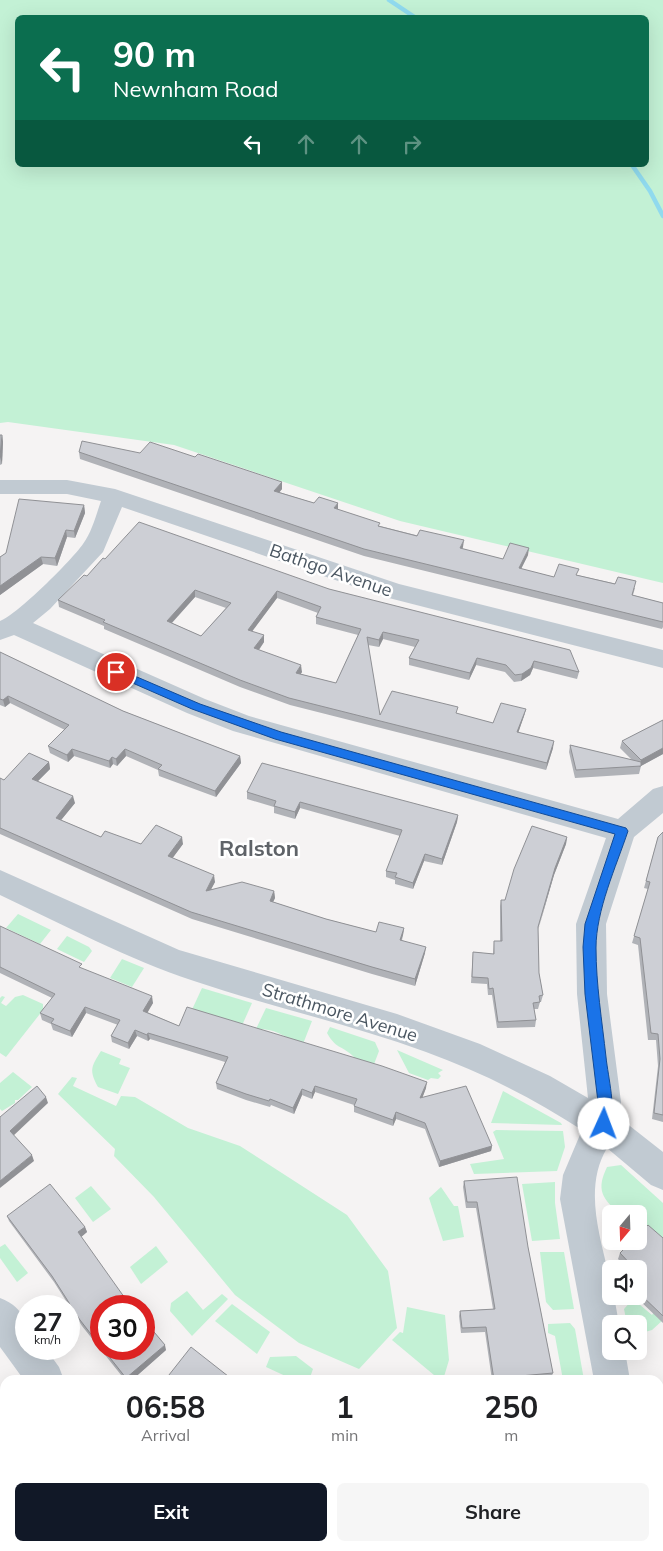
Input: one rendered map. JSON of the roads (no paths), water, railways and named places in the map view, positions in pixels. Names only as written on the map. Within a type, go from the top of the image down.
[{"type":"street","name":"Bathgo Avenue","points":[[0,487],[67,487],[115,496],[394,591],[663,658]]},
{"type":"street","points":[[7,628],[42,603],[95,546],[115,496]]},
{"type":"street","points":[[7,628],[242,724],[279,736],[622,831]]},
{"type":"street","points":[[611,1375],[577,1199],[580,1175],[591,1145],[604,1124],[605,1102],[592,994],[591,924],[622,831],[663,798]]},
{"type":"street","name":"Strathmore Avenue","points":[[0,882],[125,941],[182,964],[397,1028],[469,1054],[536,1085],[604,1124],[638,1150],[663,1174]]},
{"type":"street","points":[[0,1316],[42,1375]]},
{"type":"waterway","points":[[389,0],[412,15]]},
{"type":"waterway","points":[[633,167],[650,191],[663,216]]},
{"type":"district","name":"Ralston","points":[[259,848]]}]
